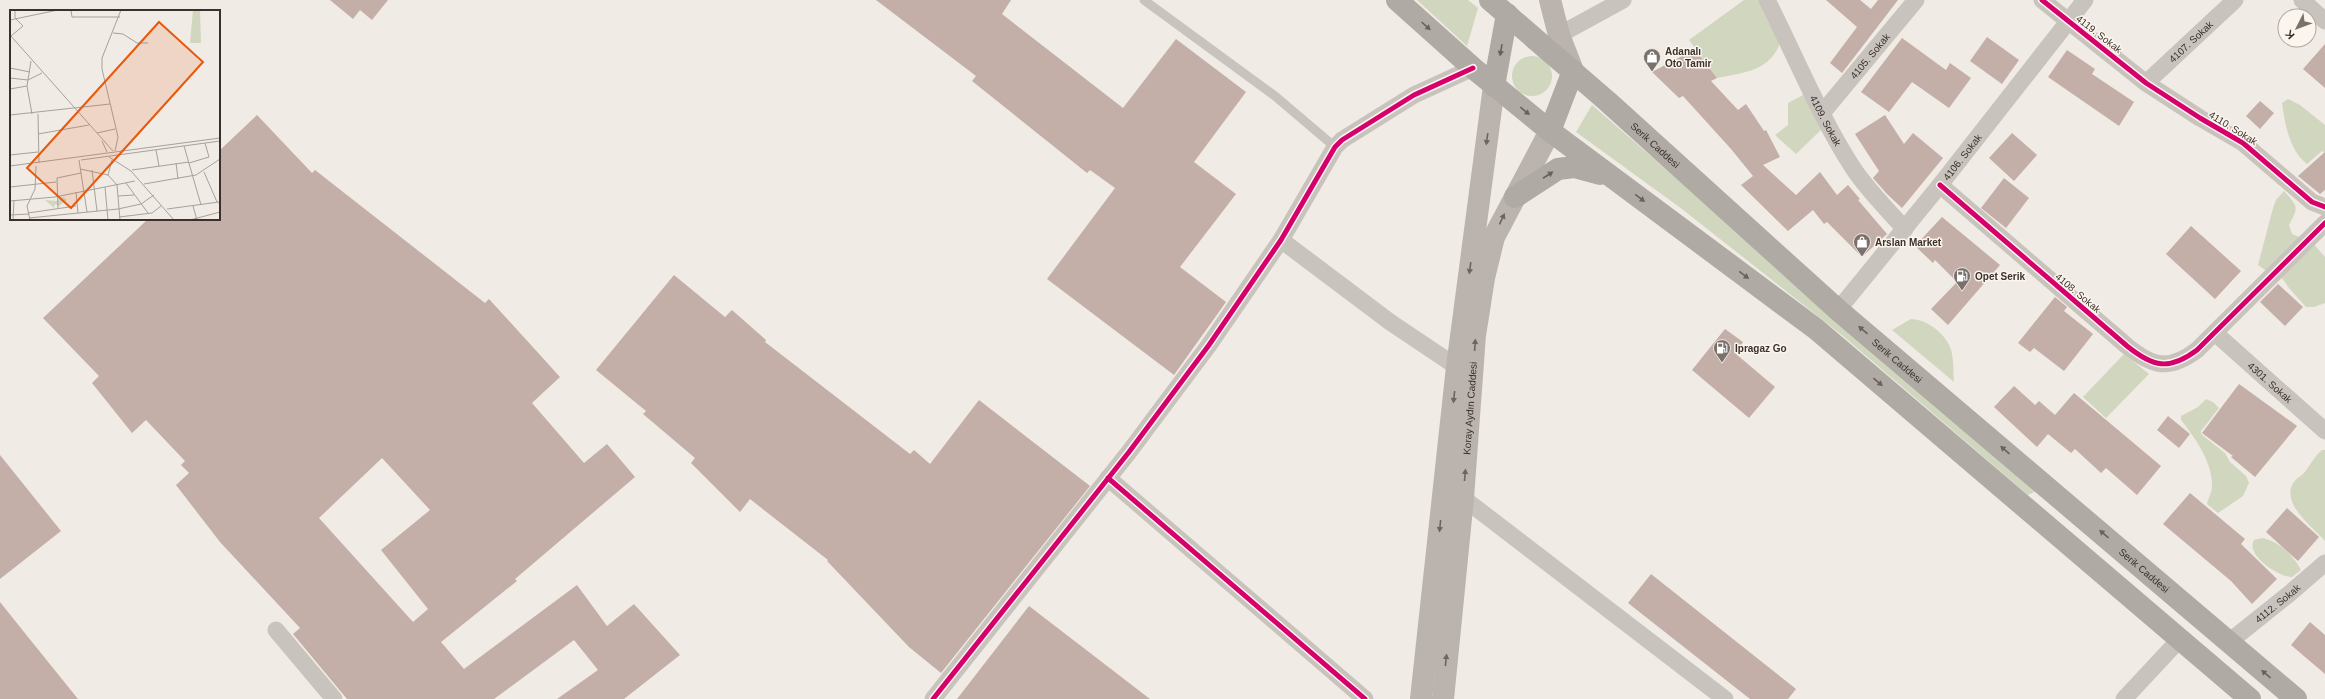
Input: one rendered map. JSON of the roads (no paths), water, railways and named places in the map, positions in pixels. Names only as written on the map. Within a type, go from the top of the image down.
[{"type":"highway","points":[[1397,0],[1494,86],[1550,131],[1816,329],[2250,699]]},
{"type":"highway","name":"Serik Caddesi","points":[[1490,0],[1507,7],[1573,71],[1838,310],[2296,699]]},
{"type":"highway","points":[[1494,86],[1507,7]]},
{"type":"highway","points":[[1550,131],[1573,71]]},
{"type":"highway","points":[[1515,197],[1558,169],[1574,167],[1612,177]]},
{"type":"main road","points":[[1550,0],[1559,35],[1573,71]]},
{"type":"main road","points":[[1421,699],[1457,366],[1494,86]]},
{"type":"main road","name":"Koray Aydın Caddesi","points":[[1443,699],[1463,498],[1475,335],[1484,278],[1494,236],[1539,156],[1550,131]]},
{"type":"street","points":[[1559,35],[1623,0]]},
{"type":"street","name":"4109. Sokak","points":[[1767,0],[1823,112],[1855,171],[1876,198],[1905,229]]},
{"type":"street","name":"4105. Sokak","points":[[1823,112],[1916,0]]},
{"type":"street","name":"4119. Sokak","points":[[2042,0],[2146,83]]},
{"type":"street","name":"4106. Sokak","points":[[1838,310],[1940,186],[2085,0]]},
{"type":"street","name":"4107. Sokak","points":[[2146,83],[2235,0]]},
{"type":"street","points":[[2302,0],[2325,21]]},
{"type":"street","points":[[933,699],[1108,478],[1209,345],[1281,240],[1336,147],[1342,140],[1414,95],[1473,68]]},
{"type":"street","name":"4110. Sokak","points":[[2146,83],[2200,118],[2244,143],[2312,202],[2325,207]]},
{"type":"street","name":"4108. Sokak","points":[[1940,186],[2140,357],[2152,362],[2174,364],[2197,350],[2325,223]]},
{"type":"street","points":[[1281,240],[1390,322],[1457,366]]},
{"type":"street","name":"4301. Sokak","points":[[2215,333],[2325,431]]},
{"type":"street","points":[[1108,478],[1365,699]]},
{"type":"street","points":[[1463,498],[1725,699]]},
{"type":"street","name":"4112. Sokak","points":[[2229,642],[2325,563]]},
{"type":"street","points":[[276,630],[334,699]]},
{"type":"street","points":[[2124,699],[2180,640]]},
{"type":"lane","points":[[1144,0],[1275,96],[1336,147]]},
{"type":"place","name":"Adanalı Oto Tamir","points":[[1652,72]]},
{"type":"place","name":"Arslan Market","points":[[1862,257]]},
{"type":"place","name":"Opet Serik","points":[[1962,291]]},
{"type":"place","name":"Ipragaz Go","points":[[1722,363]]}]
